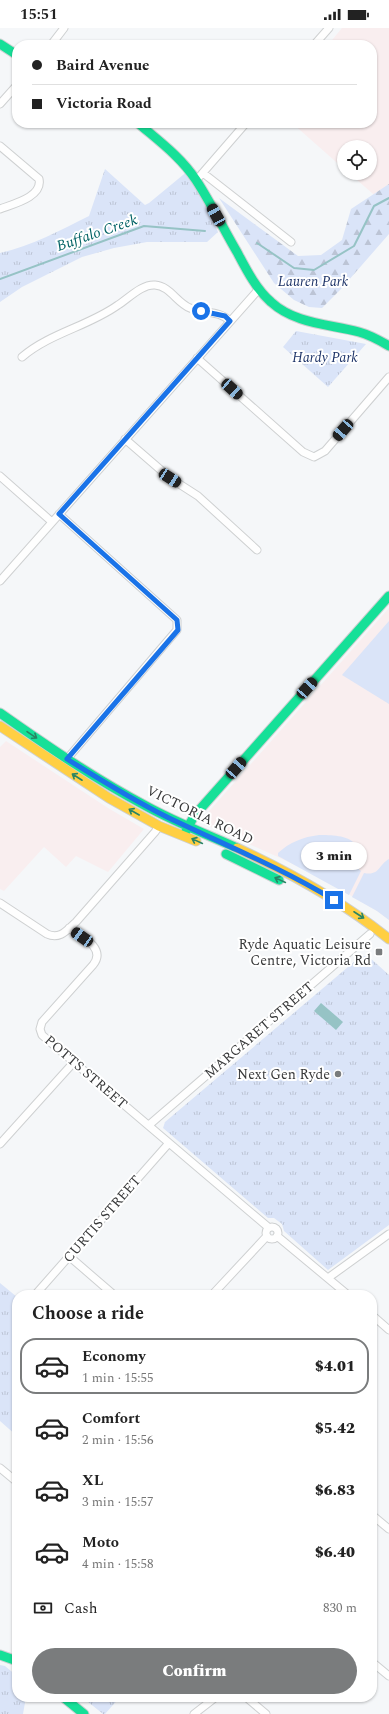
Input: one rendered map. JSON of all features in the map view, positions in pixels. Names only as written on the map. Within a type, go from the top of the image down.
[{"type":"main road","points":[[0,44],[12,52]]},
{"type":"main road","points":[[144,128],[185,164],[196,180],[231,244],[259,289],[282,311],[313,322],[363,332],[380,339],[389,346]]},
{"type":"main road","points":[[186,830],[202,807],[389,596]]},
{"type":"main road","name":"VICTORIA ROAD","points":[[0,713],[67,759],[95,777],[154,810],[186,830],[202,843]]},
{"type":"main road","name":"VICTORIA ROAD","points":[[0,726],[109,798],[159,826],[186,830],[314,888],[366,919],[389,939]]},
{"type":"main road","name":"VICTORIA ROAD","points":[[220,851],[327,905],[370,934],[389,950]]},
{"type":"main road","points":[[0,1655],[12,1659]]},
{"type":"main road","points":[[69,1702],[84,1714]]},
{"type":"street","points":[[54,40],[64,28]]},
{"type":"street","points":[[318,40],[328,28]]},
{"type":"street","points":[[0,104],[12,91]]},
{"type":"street","points":[[196,180],[242,128]]},
{"type":"street","points":[[0,146],[39,179],[40,184],[38,189],[30,196],[0,209]]},
{"type":"street","points":[[203,173],[291,242]]},
{"type":"street","points":[[22,357],[33,347],[104,315],[144,287],[154,285],[163,287],[190,308],[225,316],[230,321]]},
{"type":"street","points":[[0,581],[259,289]]},
{"type":"street","points":[[198,358],[303,452],[314,457],[325,451],[389,377]]},
{"type":"street","points":[[125,439],[170,478],[198,496],[257,550]]},
{"type":"street","points":[[0,476],[52,522]]},
{"type":"street","points":[[59,514],[177,620],[178,630],[67,759]]},
{"type":"street","points":[[0,903],[50,935],[59,935],[69,928],[159,826]]},
{"type":"street","name":"POTTS STREET","points":[[69,928],[94,945],[97,951],[96,960],[42,1022],[40,1029],[44,1037],[268,1227]]},
{"type":"street","name":"MARGARET STREET","points":[[149,1125],[370,934]]},
{"type":"street","points":[[0,1144],[74,1062]]},
{"type":"street","name":"CURTIS STREET","points":[[40,1290],[169,1143]]},
{"type":"street","points":[[268,1227],[275,1227],[277,1230],[277,1236],[272,1239],[267,1236],[265,1232],[268,1227]]},
{"type":"street","points":[[328,1278],[389,1234]]},
{"type":"street","points":[[217,1290],[267,1236]]},
{"type":"street","points":[[277,1236],[342,1290]]},
{"type":"street","points":[[70,1257],[108,1290]]},
{"type":"street","points":[[377,1319],[389,1330]]},
{"type":"street","points":[[0,1468],[12,1478]]},
{"type":"street","points":[[377,1519],[389,1529]]},
{"type":"street","points":[[377,1666],[389,1676]]},
{"type":"street","points":[[194,1714],[210,1702]]},
{"type":"street","points":[[252,1702],[266,1714]]},
{"type":"shaded area","points":[[342,28],[389,28],[389,201],[380,200],[357,180],[377,180],[377,140],[337,140],[337,163],[298,128],[377,128],[377,40],[332,40]]},
{"type":"shaded area","points":[[389,608],[389,920],[377,911],[314,874],[204,824],[203,818]]},
{"type":"shaded area","points":[[6,741],[108,808],[144,829],[108,872],[76,856],[66,867],[44,847],[4,891],[0,889],[0,747]]},
{"type":"shaded area","points":[[321,1003],[343,1022],[336,1030],[314,1011]]},
{"type":"green space","points":[[105,169],[145,205],[189,170],[218,232],[207,242],[147,242],[114,248],[82,257],[22,287],[0,302],[0,253],[34,242],[89,216]]},
{"type":"green space","name":"Lauren Park","points":[[389,184],[389,234],[341,289],[322,308],[309,307],[294,300],[274,283],[219,198],[298,256],[321,255],[342,240],[351,209]]},
{"type":"green space","name":"Hardy Park","points":[[296,331],[366,344],[328,387],[283,347]]},
{"type":"green space","points":[[389,621],[389,704],[342,675]]},
{"type":"green space","points":[[319,835],[343,837],[355,844],[354,859],[356,865],[361,871],[349,895],[278,856],[278,853],[292,843],[308,837]]},
{"type":"green space","points":[[389,859],[389,920],[377,911],[352,897],[364,873],[373,873]]},
{"type":"green space","points":[[361,956],[368,956],[389,975],[389,1225],[328,1270],[284,1231],[282,1224],[274,1218],[268,1218],[163,1128],[165,1122]]},
{"type":"green space","points":[[0,1283],[12,1293],[12,1432],[0,1421]]},
{"type":"green space","points":[[0,1665],[5,1666],[12,1672],[12,1702],[25,1702],[23,1714],[0,1714]]},
{"type":"green space","points":[[88,1702],[116,1702],[105,1714]]},
{"type":"waterway","name":"Buffalo Creek","points":[[257,243],[294,268],[314,270],[354,246],[374,206],[389,198]]},
{"type":"waterway","name":"Buffalo Creek","points":[[0,279],[144,226],[205,231]]},
{"type":"traffic: fast","points":[[0,44],[12,52]]},
{"type":"traffic: fast","points":[[144,128],[184,164],[196,180],[252,278],[271,302],[280,309],[301,319],[363,333],[389,346]]},
{"type":"traffic: fast","points":[[185,833],[194,816],[389,596]]},
{"type":"traffic: fast","points":[[0,713],[35,738],[127,796],[157,812],[237,848]]},
{"type":"traffic: fast","points":[[226,854],[279,880]]},
{"type":"traffic: fast","points":[[0,1655],[12,1659]]},
{"type":"traffic: fast","points":[[69,1702],[84,1714]]},
{"type":"traffic: slow","points":[[0,726],[109,798],[159,826],[196,841]]},
{"type":"traffic: slow","points":[[237,848],[277,867],[316,889],[353,912],[389,939]]},
{"type":"place","name":"Ryde Aquatic Leisure Centre, Victoria Rd","points":[[379,952]]},
{"type":"place","name":"Next Gen Ryde","points":[[338,1074]]},
{"type":"route","points":[[201,311],[225,316],[230,321],[59,514],[177,620],[178,630],[67,759],[95,777],[168,817],[272,866],[334,900]]}]
